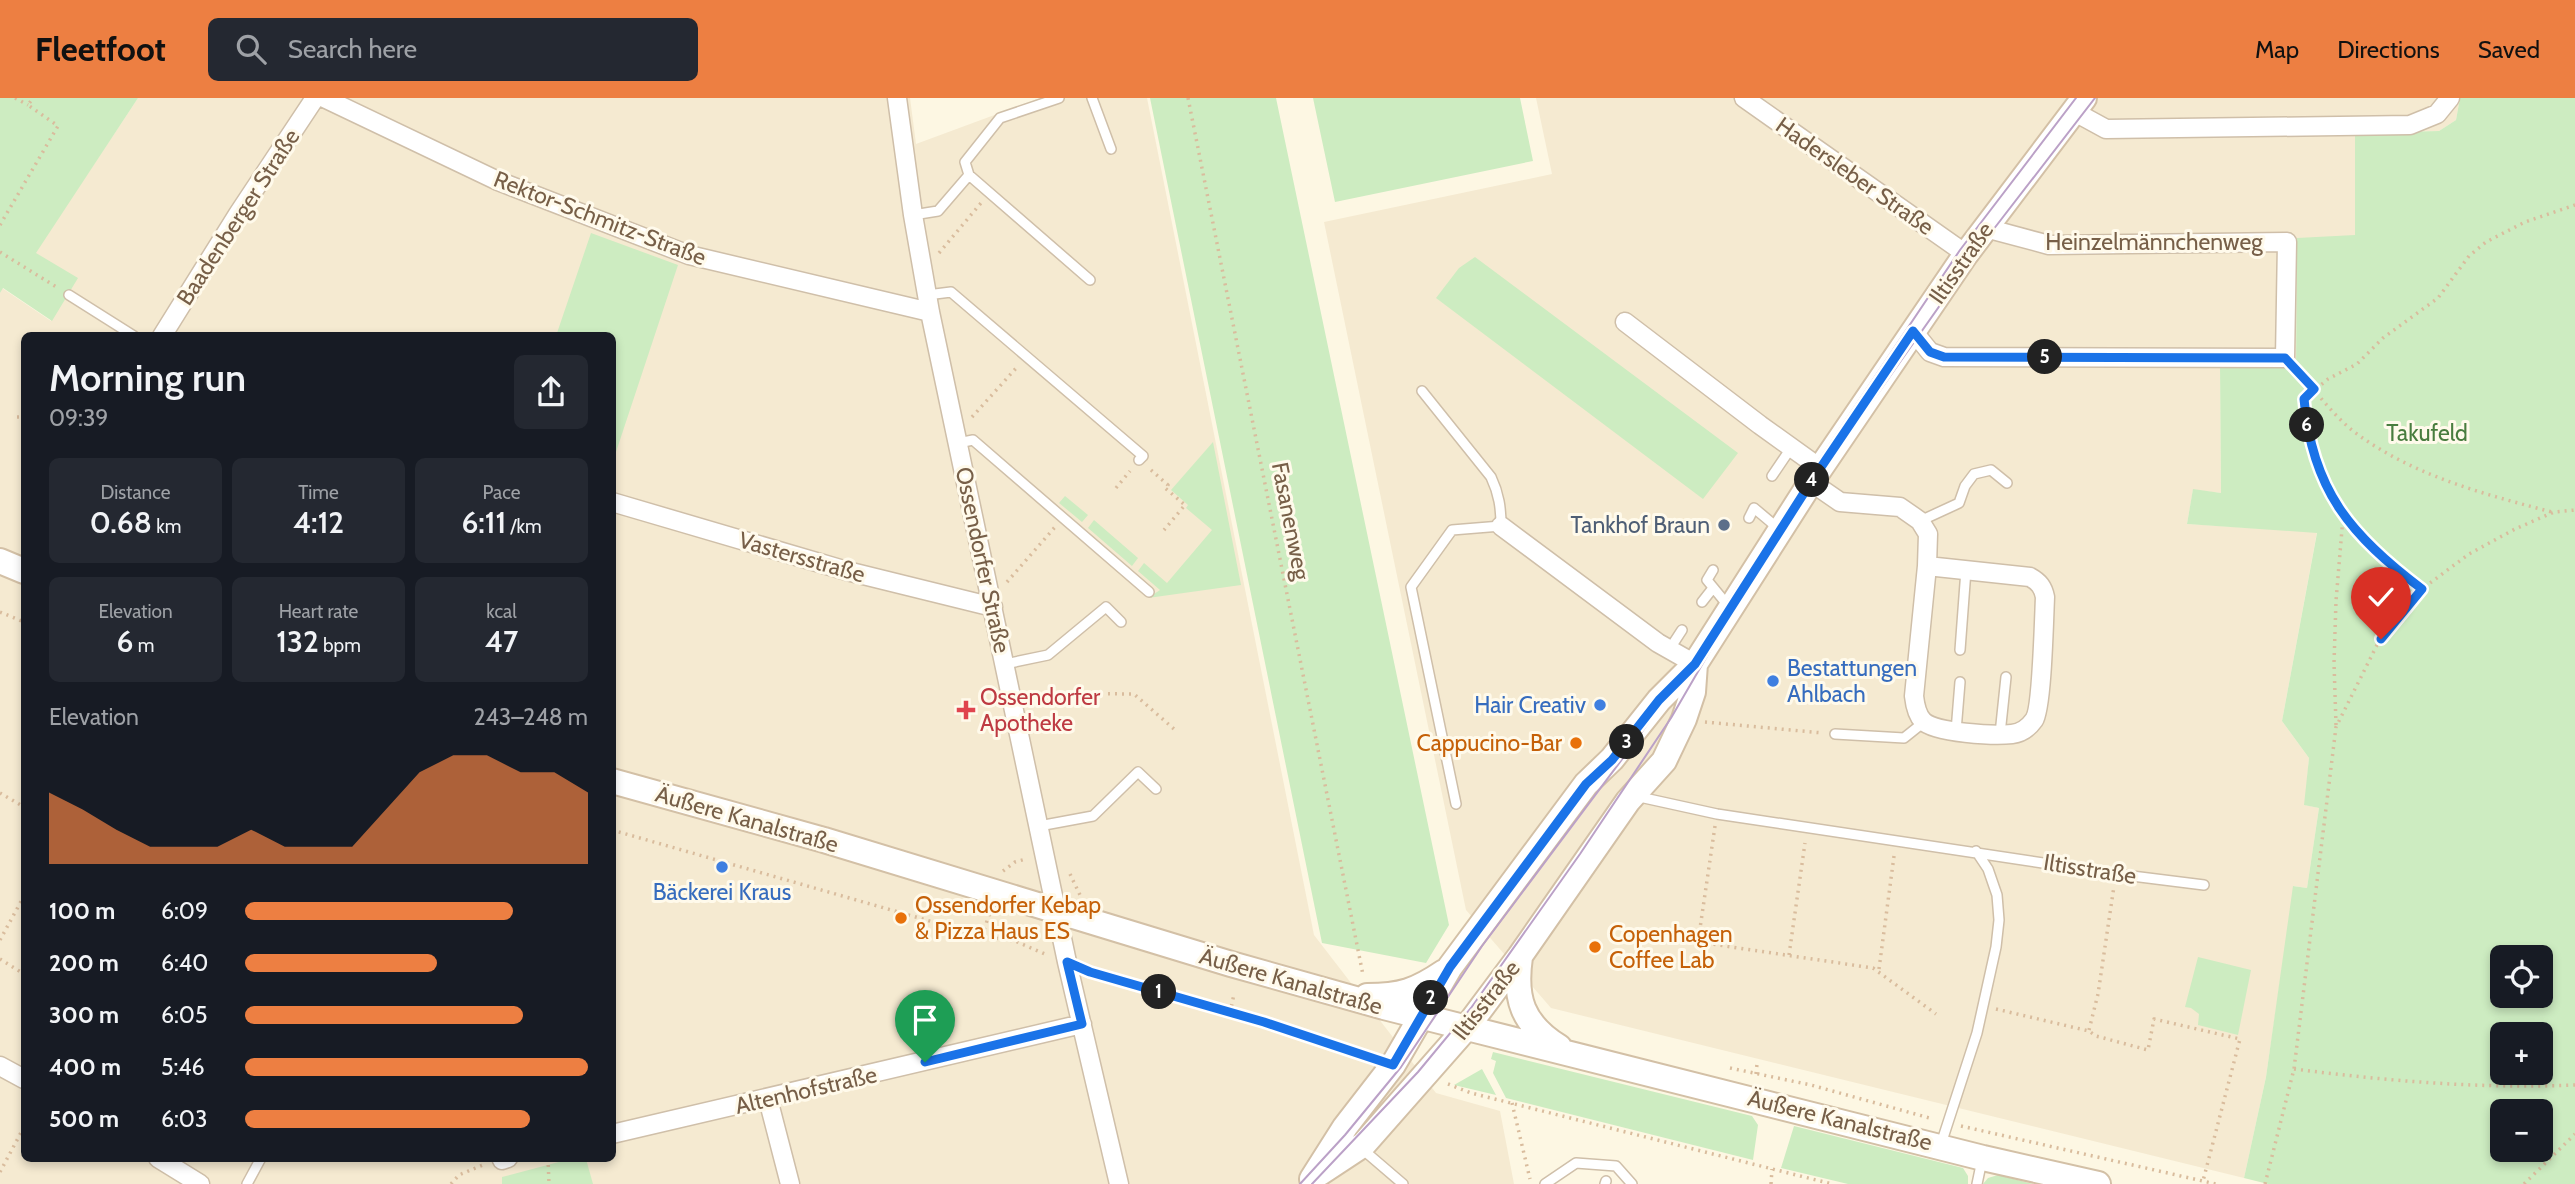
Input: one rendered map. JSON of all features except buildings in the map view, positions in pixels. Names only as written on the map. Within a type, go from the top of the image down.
[{"type":"street","name":"Baadenberger Straße","points":[[164,332],[315,98]]},
{"type":"street","name":"Rektor-Schmitz-Straße","points":[[324,98],[498,181],[689,255],[929,304]]},
{"type":"street","name":"Ossendorfer Straße","points":[[897,98],[913,215],[929,304],[1056,912],[1119,1184]]},
{"type":"street","name":"Hadersleber Straße","points":[[1744,98],[1966,254]]},
{"type":"street","points":[[2079,104],[2106,129],[2410,125],[2437,114],[2450,98]]},
{"type":"street","name":"Iltisstraße","points":[[1310,1181],[1345,1127],[1393,1065],[1450,967],[1586,784],[1612,760],[1659,700],[1695,664],[1816,475],[1913,331],[1986,226],[2079,104]]},
{"type":"street","name":"Heinzelmännchenweg","points":[[1986,226],[2049,245],[2287,242],[2285,358]]},
{"type":"street","points":[[1625,322],[1791,447],[1840,502],[1900,507],[1920,521],[1928,534],[1914,696],[1919,715],[1924,722],[1936,729],[2000,734],[2015,734],[2025,730],[2038,714],[2045,597],[2038,582],[2030,577],[1927,566]]},
{"type":"street","points":[[1913,331],[1930,352],[1944,357],[2285,358]]},
{"type":"street","name":"Vastersstraße","points":[[616,503],[847,571],[991,599]]},
{"type":"street","points":[[1501,526],[1669,650],[1695,664]]},
{"type":"street","points":[[0,561],[21,570]]},
{"type":"street","name":"Iltisstraße","points":[[1310,1181],[1359,1147],[1467,1027],[1520,956],[1632,796],[1664,761],[1684,719],[1693,692],[1695,664]]},
{"type":"street","name":"Äußere Kanalstraße","points":[[616,782],[824,840],[1191,953],[1348,997],[1983,1158],[2098,1184]]},
{"type":"street","points":[[1520,956],[1517,988],[1520,1003],[1535,1029],[1565,1052]]},
{"type":"street","points":[[1348,997],[1387,996],[1413,990],[1450,967]]},
{"type":"street","name":"Altenhofstraße","points":[[616,1132],[1082,1024]]},
{"type":"street","points":[[0,1066],[21,1077]]},
{"type":"street","points":[[768,1099],[790,1184]]},
{"type":"street","points":[[165,1162],[200,1184]]},
{"type":"lane","points":[[1059,98],[1000,118],[965,162],[969,175],[1090,280]]},
{"type":"lane","points":[[1092,98],[1111,149]]},
{"type":"lane","points":[[913,215],[938,211],[969,175]]},
{"type":"lane","points":[[929,304],[951,292],[1143,456],[1139,460]]},
{"type":"lane","points":[[69,295],[128,332]]},
{"type":"lane","points":[[1422,391],[1490,477],[1501,507],[1501,526],[1452,530],[1410,587],[1456,804]]},
{"type":"lane","points":[[958,443],[973,440],[1149,592]]},
{"type":"lane","points":[[1772,476],[1791,447]]},
{"type":"lane","points":[[1920,521],[1959,502],[1965,486],[1974,474],[1992,470],[2007,483]]},
{"type":"lane","points":[[1749,518],[1756,505],[1780,530]]},
{"type":"lane","points":[[1713,570],[1707,580],[1731,609]]},
{"type":"lane","points":[[1960,650],[1966,570]]},
{"type":"lane","points":[[1702,602],[1713,588]]},
{"type":"lane","points":[[1005,664],[1048,655],[1106,607],[1121,622]]},
{"type":"lane","points":[[1669,650],[1682,630]]},
{"type":"lane","points":[[2000,734],[2006,677]]},
{"type":"lane","points":[[1956,731],[1960,682]]},
{"type":"lane","points":[[1835,734],[1904,738],[1924,722]]},
{"type":"lane","points":[[1039,826],[1093,816],[1138,772],[1156,789]]},
{"type":"lane","name":"Iltisstraße","points":[[1632,796],[1717,814],[2204,885]]},
{"type":"lane","points":[[1941,1146],[1977,1033],[1996,947],[1999,920],[1993,882],[1976,851]]},
{"type":"lane","points":[[1359,1147],[1402,1184]]},
{"type":"lane","points":[[1977,1184],[1983,1158]]},
{"type":"lane","points":[[247,1184],[259,1162]]},
{"type":"lane","points":[[1545,1184],[1576,1163],[1616,1166],[1632,1184]]},
{"type":"path","points":[[0,225],[58,126],[15,98]]},
{"type":"path","points":[[28,106],[33,98]]},
{"type":"path","name":"Fasanenweg","points":[[1188,98],[1364,978]]},
{"type":"path","points":[[921,260],[936,256],[989,193]]},
{"type":"path","points":[[2422,589],[2358,536],[2343,517],[2322,477],[2307,433],[2304,399],[2328,379],[2357,364],[2382,338],[2438,298],[2469,256],[2486,242],[2525,222],[2575,205]]},
{"type":"path","points":[[0,251],[69,295]]},
{"type":"path","points":[[954,423],[970,419],[1027,357]]},
{"type":"path","points":[[2285,358],[2352,430],[2406,463],[2490,496],[2554,513]]},
{"type":"path","points":[[1116,488],[1139,460],[1168,485],[1166,488],[1185,505],[1164,530]]},
{"type":"path","points":[[2336,727],[2381,639],[2422,589],[2469,554],[2515,529],[2554,513],[2575,510]]},
{"type":"path","points":[[991,599],[1063,517]]},
{"type":"path","points":[[2265,1184],[2294,1069],[2336,727],[2336,601],[2343,517]]},
{"type":"path","points":[[0,612],[21,621]]},
{"type":"path","points":[[1012,697],[1029,693],[1134,694],[1174,729]]},
{"type":"path","points":[[1684,719],[1835,734]]},
{"type":"path","points":[[0,793],[21,805]]},
{"type":"path","points":[[1717,814],[1698,942],[1879,969],[1936,1013]]},
{"type":"path","points":[[1788,955],[1808,827]]},
{"type":"path","points":[[616,831],[970,933],[1015,941],[1090,972],[1393,1065]]},
{"type":"path","points":[[1879,969],[1897,840]]},
{"type":"path","points":[[2089,1031],[2098,994],[2116,874]]},
{"type":"path","points":[[0,940],[21,902]]},
{"type":"path","points":[[0,959],[21,972]]},
{"type":"path","points":[[1230,1013],[1234,994]]},
{"type":"path","points":[[1983,1006],[2089,1031],[2096,1036],[2148,1050],[2154,1018],[2240,1039],[2203,1181]]},
{"type":"path","points":[[1756,1074],[1757,1064]]},
{"type":"path","points":[[2294,1069],[2383,1080],[2457,1085],[2533,1087],[2575,1084]]},
{"type":"path","points":[[1425,1075],[1471,1093],[1832,1184]]},
{"type":"path","points":[[1512,1103],[1531,1184]]},
{"type":"path","points":[[0,1172],[21,1133]]},
{"type":"path","points":[[2524,1184],[2575,1134]]},
{"type":"path","points":[[452,1184],[459,1175],[492,1162]]},
{"type":"path","points":[[548,1162],[549,1184]]},
{"type":"path","points":[[1771,1184],[1772,1169]]},
{"type":"path","points":[[2174,1174],[2216,1184]]},
{"type":"shaded area","points":[[138,98],[910,98],[916,144],[1040,98],[1147,98],[1314,935],[1436,1093],[1500,1111],[1514,1184],[0,1184],[2,288],[51,321],[35,253]]},
{"type":"shaded area","points":[[1536,98],[2460,98],[2456,120],[2439,131],[2355,133],[2355,236],[2297,239],[2296,366],[2220,366],[2221,493],[2193,490],[2187,524],[2317,532],[2282,721],[2309,758],[2305,805],[2319,808],[2307,888],[2294,886],[2266,1077],[2244,1178],[1551,1008],[1466,910],[1324,222],[1552,174]]},
{"type":"green space","points":[[0,98],[138,98],[36,253],[78,278],[52,321],[3,288],[0,293]]},
{"type":"green space","points":[[1150,98],[1276,98],[1449,925],[1426,963],[1322,943]]},
{"type":"green space","points":[[1313,98],[1520,98],[1533,161],[1335,202]]},
{"type":"green space","name":"Takufeld","points":[[2460,98],[2575,98],[2575,1184],[2268,1184],[2244,1178],[2266,1077],[2293,886],[2307,888],[2319,808],[2304,805],[2309,758],[2282,721],[2317,533],[2187,524],[2193,489],[2221,493],[2220,366],[2296,366],[2297,238],[2355,235],[2355,133],[2439,131],[2456,120]]},
{"type":"green space","points":[[591,233],[678,265],[616,452],[616,332],[557,332]]},
{"type":"green space","points":[[1475,257],[1738,453],[1703,499],[1436,298],[1459,268]]},
{"type":"green space","points":[[1213,442],[1241,585],[1148,598],[1160,590],[1138,571],[1144,563],[1167,583],[1212,530],[1186,508],[1188,505],[1171,490]]},
{"type":"green space","points":[[1065,496],[1088,515],[1082,522],[1059,503]]},
{"type":"green space","points":[[1094,520],[1138,558],[1132,566],[1088,528]]},
{"type":"green space","points":[[2198,957],[2251,970],[2238,1035],[2198,1025],[2199,1014],[2185,1007]]},
{"type":"green space","points":[[1493,1052],[1752,1116],[1758,1125],[1753,1160],[1506,1098],[1493,1073],[1496,1061],[1491,1059]]},
{"type":"green space","points":[[1482,1069],[1496,1095],[1454,1085]]},
{"type":"green space","points":[[1794,1126],[1963,1168],[1968,1176],[1968,1184],[1848,1184],[1781,1168]]},
{"type":"green space","points":[[559,1162],[587,1162],[593,1184],[502,1184],[502,1177]]},
{"type":"green space","points":[[1998,1175],[2033,1184],[1983,1184],[1988,1178]]},
{"type":"tram line","points":[[1811,472],[1960,250],[2076,98]]},
{"type":"tram line","points":[[1312,1184],[1418,1072],[1471,1008],[1580,854],[1671,718],[1721,632],[1814,484],[1993,230],[2095,98]]},
{"type":"tram line","points":[[1300,1184],[1401,1067],[1482,946],[1635,742],[1743,578]]},
{"type":"place","name":"Tankhof Braun","points":[[1724,525]]},
{"type":"place","name":"Bestattungen Ahlbach","points":[[1773,681]]},
{"type":"place","name":"Hair Creativ","points":[[1600,705]]},
{"type":"place","name":"Ossendorfer Apotheke","points":[[966,710]]},
{"type":"place","name":"Cappucino-Bar","points":[[1576,743]]},
{"type":"place","name":"Bäckerei Kraus","points":[[722,867]]},
{"type":"place","name":"Ossendorfer Kebap & Pizza Haus ES","points":[[901,918]]},
{"type":"place","name":"Copenhagen Coffee Lab","points":[[1595,947]]},
{"type":"route","points":[[925,1062],[1082,1024],[1067,962],[1090,972],[1264,1022],[1393,1065],[1450,967],[1586,784],[1612,760],[1659,700],[1695,664],[1811,482],[1913,331],[1930,352],[1944,357],[2285,358],[2314,389],[2304,399],[2307,433],[2322,477],[2343,517],[2358,536],[2422,589],[2381,639]]}]
